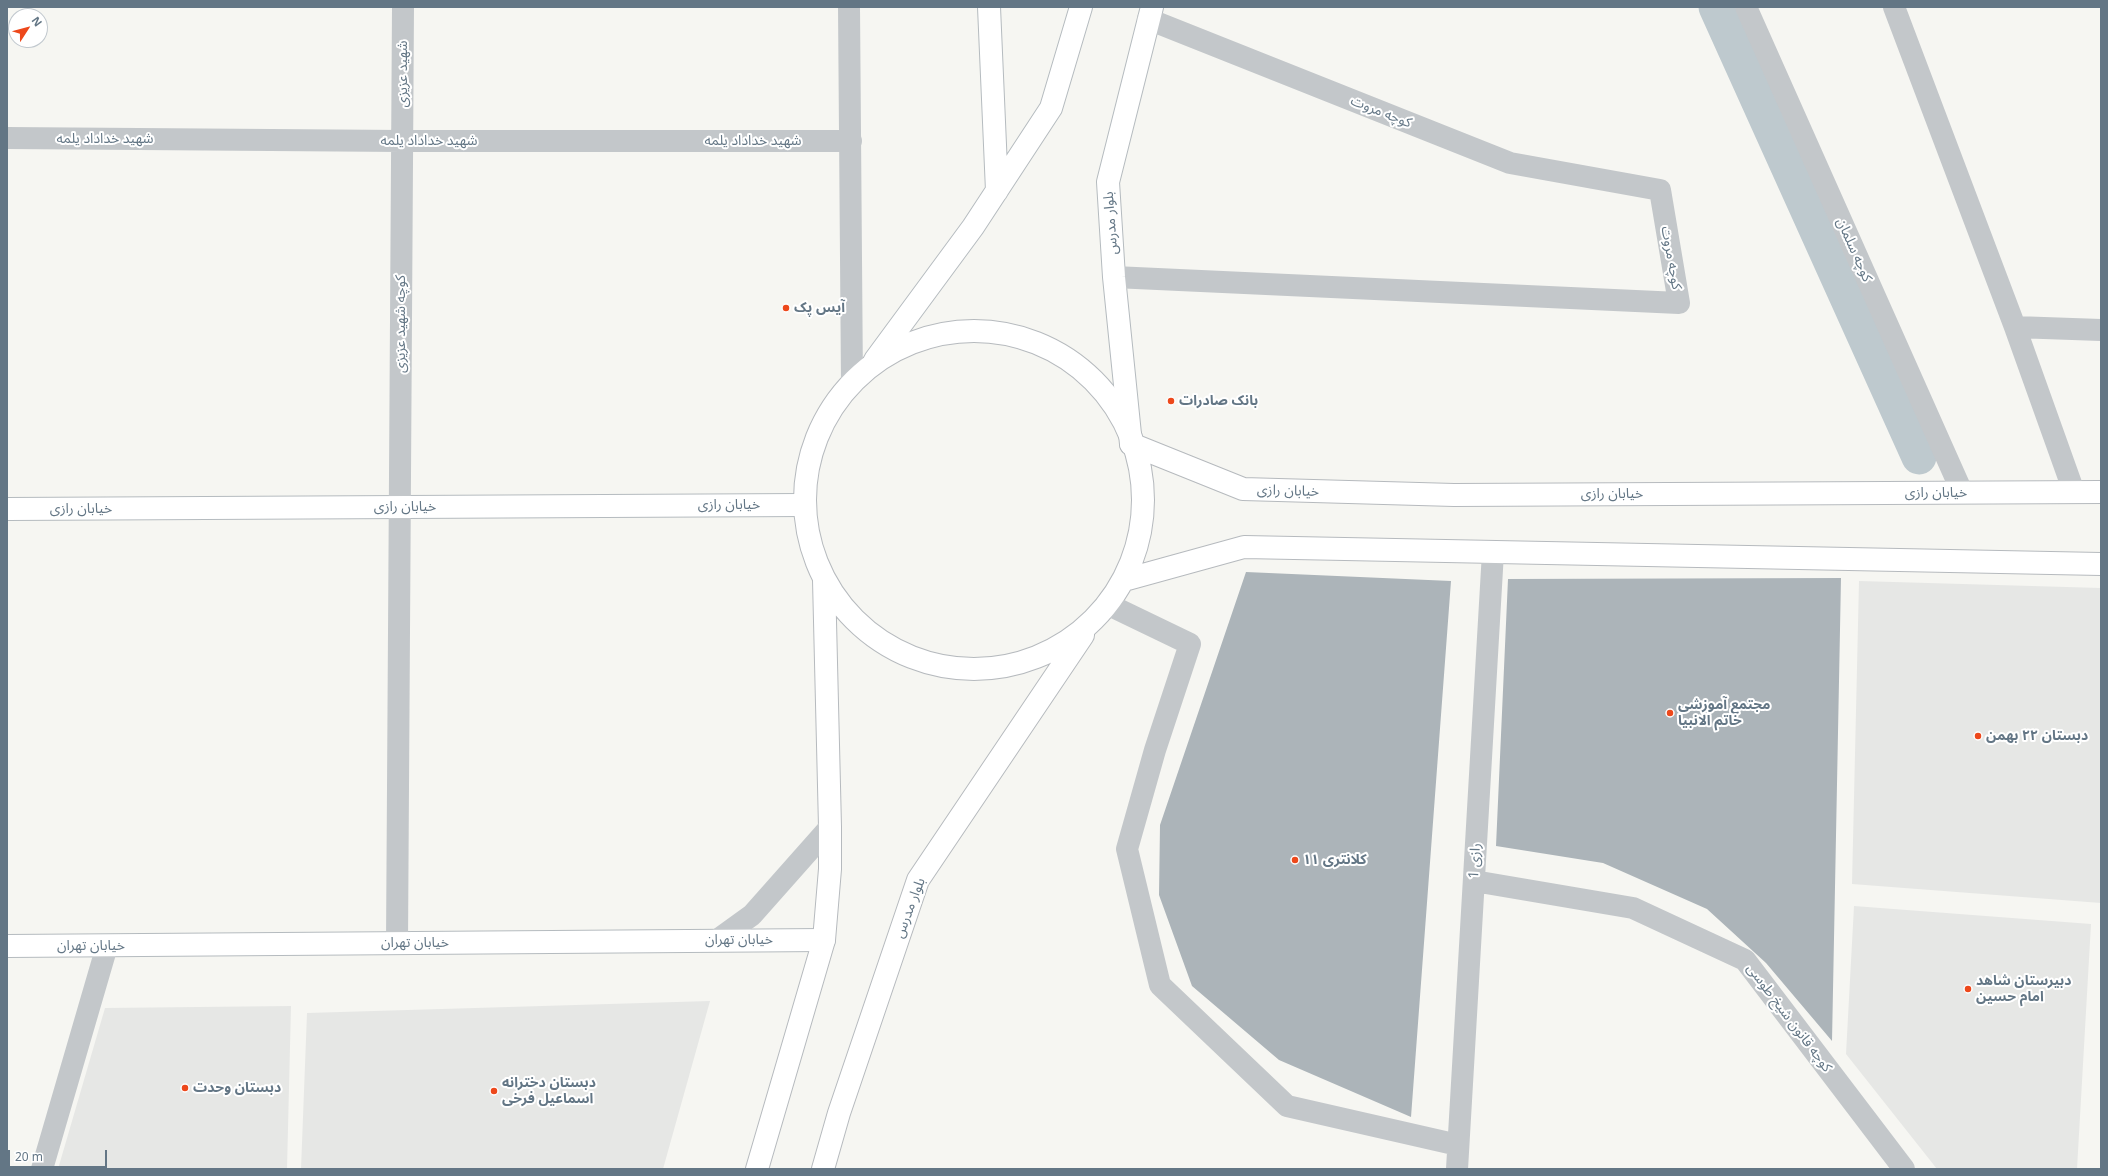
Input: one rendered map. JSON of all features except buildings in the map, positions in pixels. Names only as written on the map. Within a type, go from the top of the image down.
[{"type":"main road","points":[[989,7],[997,190]]},
{"type":"main road","points":[[1081,7],[1051,108],[973,226],[875,360],[836,399],[811,449],[803,505],[809,544],[824,580],[852,620],[892,650],[937,668],[987,672],[1083,636]]},
{"type":"main road","name":"بلوار مدرس","points":[[1131,444],[1114,277],[1108,182],[1150,13]]},
{"type":"main road","points":[[875,360],[924,336],[977,329],[1030,338],[1078,364],[1115,403],[1131,444],[1146,516],[1128,579]]},
{"type":"main road","name":"خیابان رازی","points":[[1131,444],[1243,489],[1454,495],[2101,492]]},
{"type":"main road","name":"خیابان رازی","points":[[7,509],[803,505]]},
{"type":"main road","points":[[1128,579],[1244,547],[2101,564]]},
{"type":"main road","name":"بلوار مدرس","points":[[823,1169],[839,1113],[918,880],[1083,636],[1128,579]]},
{"type":"main road","points":[[757,1169],[824,940],[830,869],[830,827],[824,580]]},
{"type":"main road","name":"خیابان تهران","points":[[7,946],[824,940]]},
{"type":"street","name":"شهید عزیزی","points":[[402,141],[403,7]]},
{"type":"street","points":[[849,7],[852,384]]},
{"type":"street","name":"کوچه سلمان","points":[[1746,7],[1962,492]]},
{"type":"street","points":[[1894,7],[2015,327],[2074,492]]},
{"type":"street","name":"کوچه مروت","points":[[1114,277],[1679,303],[1660,190],[1510,163],[1150,13]]},
{"type":"street","name":"شهید خداداد یلمه","points":[[7,138],[402,141],[851,141]]},
{"type":"street","name":"کوچه شهید عزیزی","points":[[397,943],[402,141]]},
{"type":"street","points":[[2015,327],[2101,330]]},
{"type":"street","name":"رازی 1","points":[[1457,1169],[1493,552]]},
{"type":"street","points":[[1107,604],[1190,644],[1155,750],[1127,849],[1160,985],[1287,1106],[1458,1145]]},
{"type":"street","points":[[716,941],[752,915],[830,827]]},
{"type":"street","name":"کوچه قانون شیخ طوسی","points":[[1474,881],[1633,908],[1745,960],[1904,1169]]},
{"type":"street","points":[[42,1169],[107,946]]},
{"type":"shaded area","name":"دبستان ۲۲ بهمن","points":[[1859,581],[2101,588],[2101,903],[1852,884]]},
{"type":"shaded area","name":"دبیرستان شاهد امام حسین","points":[[1854,906],[2091,924],[2077,1169],[1937,1169],[1846,1054]]},
{"type":"shaded area","name":"دبستان دخترانه اسماعیل فرخی","points":[[710,1001],[663,1169],[301,1169],[307,1013]]},
{"type":"shaded area","name":"دبستان وحدت","points":[[291,1006],[287,1169],[58,1169],[105,1008]]},
{"type":"waterway","points":[[1716,7],[1919,457]]},
{"type":"place","name":"آیس پک","points":[[786,308]]},
{"type":"place","name":"بانک صادرات","points":[[1171,401]]},
{"type":"place","name":"مجتمع آموزشی خاتم الانبیا","points":[[1670,713]]},
{"type":"place","name":"دبستان ۲۲ بهمن","points":[[1978,736]]},
{"type":"place","name":"کلانتری ۱۱","points":[[1295,860]]},
{"type":"place","name":"دبیرستان شاهد امام حسین","points":[[1968,989]]},
{"type":"place","name":"دبستان وحدت","points":[[185,1088]]},
{"type":"place","name":"دبستان دخترانه اسماعیل فرخی","points":[[494,1091]]}]
